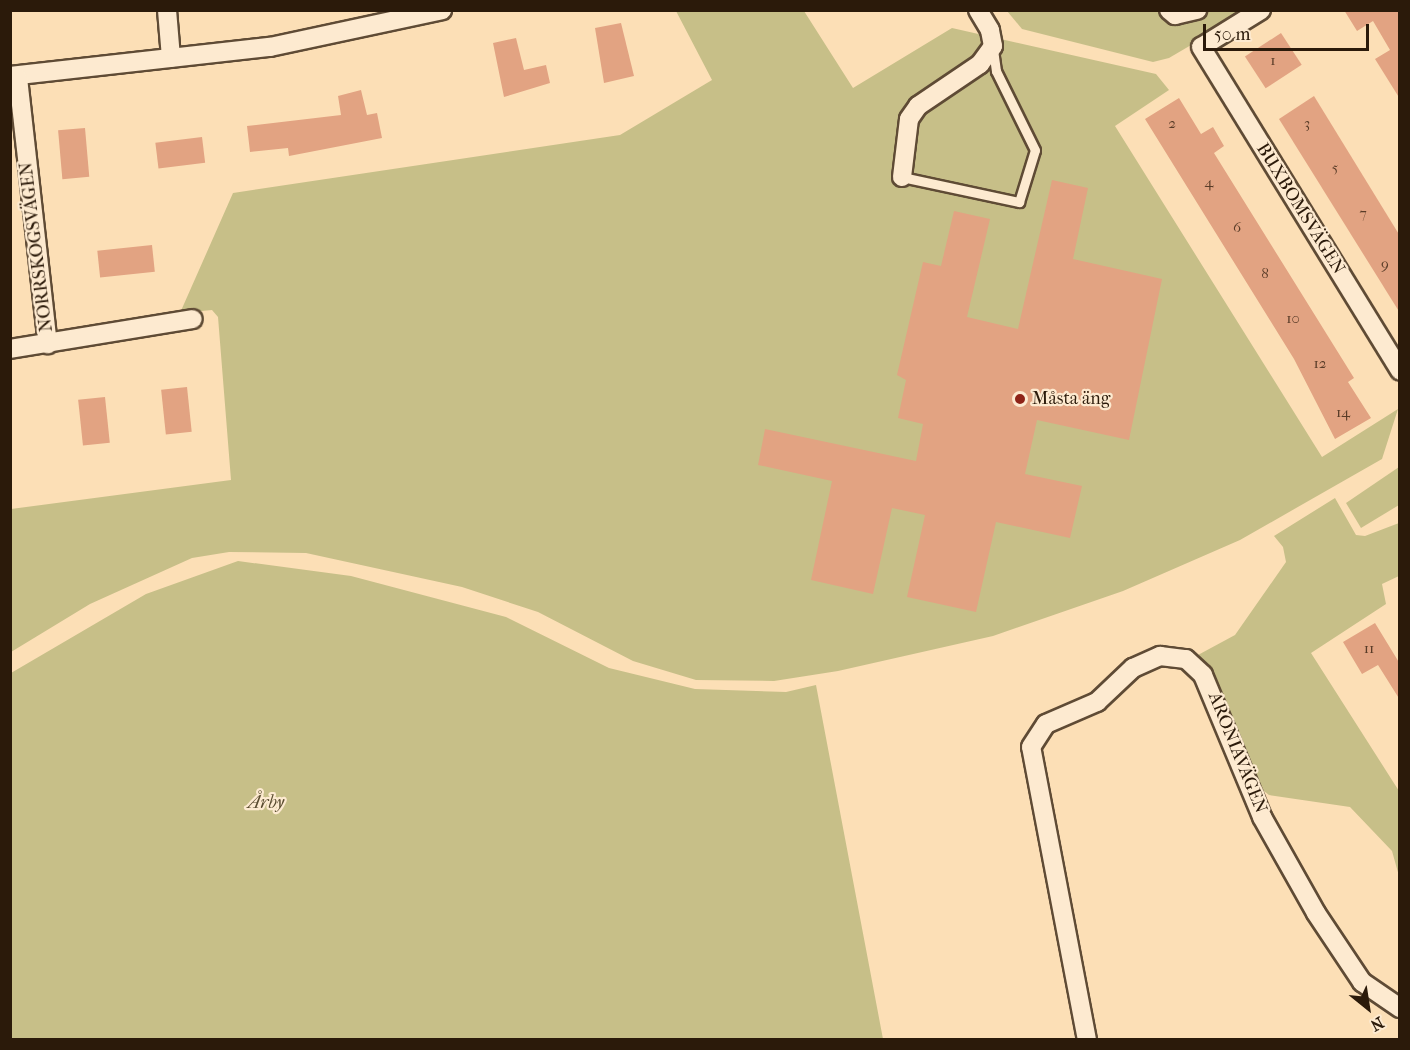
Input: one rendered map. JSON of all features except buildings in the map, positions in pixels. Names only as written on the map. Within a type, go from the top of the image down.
[{"type":"street","points":[[167,10],[171,58]]},
{"type":"street","points":[[14,77],[270,47],[370,18],[442,10]]},
{"type":"street","points":[[902,177],[909,119],[918,106],[980,64],[993,46],[990,30],[978,10]]},
{"type":"street","points":[[1169,10],[1175,15],[1197,10]]},
{"type":"street","name":"BUXBOMSVÄGEN","points":[[1260,10],[1201,47],[1400,371]]},
{"type":"street","name":"NORRSKOGSVÄGEN","points":[[14,77],[48,344]]},
{"type":"street","points":[[10,349],[193,319]]},
{"type":"street","name":"ARONIAVÄGEN","points":[[1087,1040],[1032,747],[1046,724],[1097,702],[1133,668],[1161,656],[1186,659],[1203,675],[1262,817],[1316,913],[1362,982],[1400,1008]]},
{"type":"lane","points":[[902,177],[1019,202],[1035,150],[996,71],[993,46]]},
{"type":"green space","points":[[676,11],[804,11],[853,88],[952,28],[1156,74],[1169,90],[1115,126],[1322,457],[1398,409],[1382,459],[1240,540],[1123,591],[993,636],[838,671],[774,681],[696,680],[633,661],[538,612],[462,587],[306,553],[229,552],[192,558],[90,604],[11,652],[11,509],[231,480],[218,317],[212,310],[180,313],[233,193],[620,135],[712,80]]},
{"type":"green space","points":[[1007,11],[1249,11],[1169,58],[1153,62],[1022,29]]},
{"type":"green space","points":[[1399,467],[1399,505],[1361,528],[1346,503]]},
{"type":"green space","points":[[1335,498],[1356,535],[1365,536],[1399,523],[1399,576],[1382,584],[1386,604],[1311,653],[1399,791],[1399,876],[1392,851],[1350,807],[1269,795],[1245,776],[1217,705],[1185,662],[1235,635],[1286,562],[1283,547],[1274,536]]},
{"type":"green space","name":"Årby","points":[[238,561],[351,576],[506,617],[609,668],[695,689],[786,692],[816,685],[883,1039],[11,1039],[11,673],[146,594]]},
{"type":"place","name":"Måsta äng","points":[[1020,399]]}]
